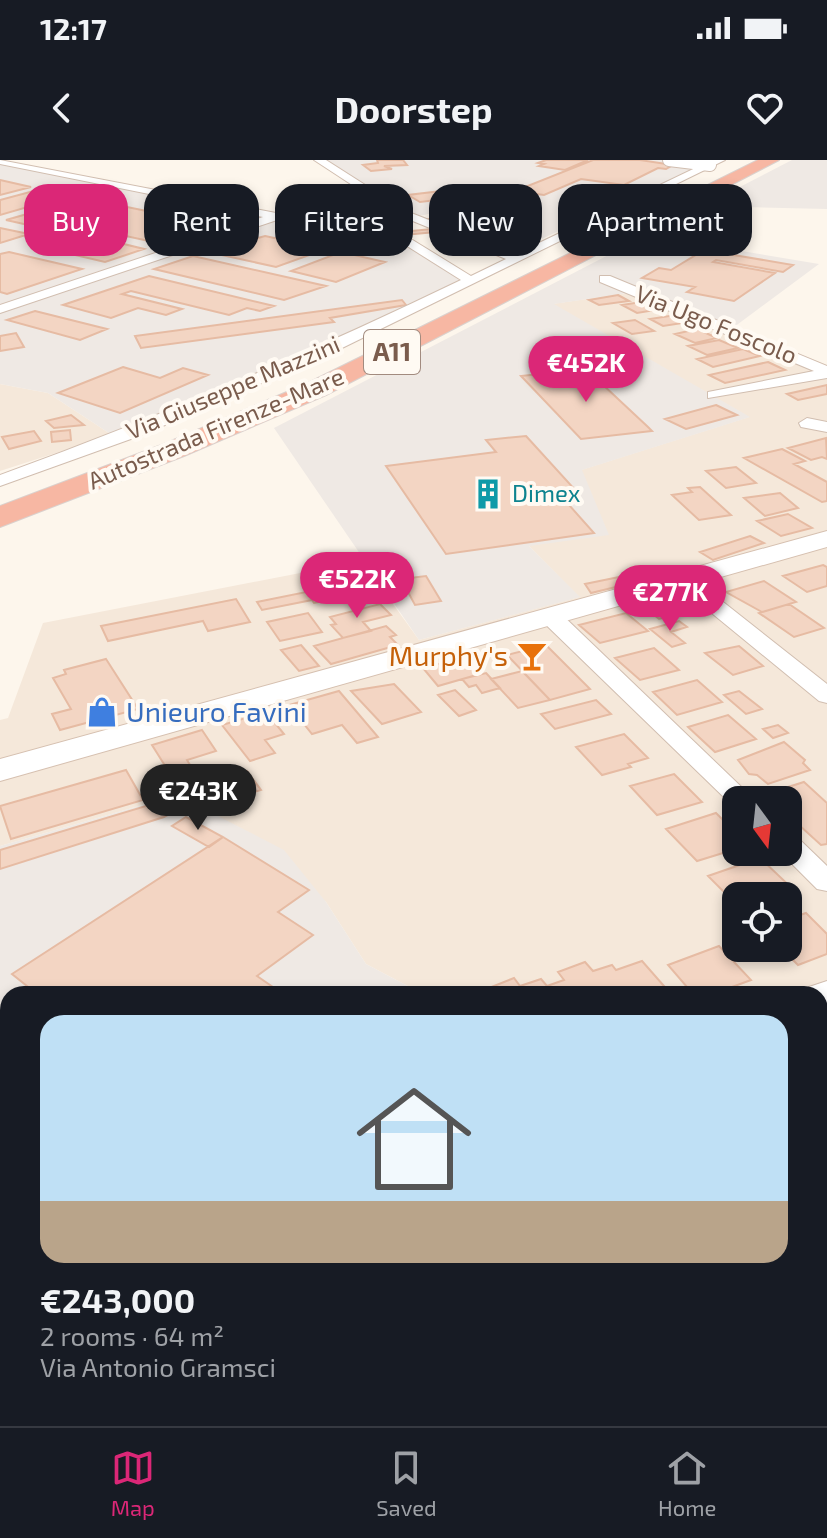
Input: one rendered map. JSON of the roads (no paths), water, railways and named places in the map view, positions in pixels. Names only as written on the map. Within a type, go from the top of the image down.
[{"type":"highway","name":"Autostrada Firenze-Mare","points":[[0,502],[150,446],[306,380],[748,160]]},
{"type":"highway","name":"Autostrada Firenze-Mare","points":[[0,517],[174,450],[317,389],[771,160]]},
{"type":"street","points":[[319,160],[402,213],[518,259]]},
{"type":"street","points":[[0,161],[275,217]]},
{"type":"street","name":"Via Giuseppe Mazzini","points":[[0,481],[136,431],[321,352],[715,163]]},
{"type":"street","points":[[0,309],[275,217]]},
{"type":"street","points":[[413,244],[469,280]]},
{"type":"street","name":"Via Ugo Foscolo","points":[[605,279],[827,372]]},
{"type":"street","points":[[714,395],[827,372]]},
{"type":"street","points":[[807,423],[827,427]]},
{"type":"street","points":[[0,770],[827,539]]},
{"type":"street","points":[[682,579],[827,696]]},
{"type":"street","points":[[549,615],[727,786]]},
{"type":"street","points":[[802,858],[827,882]]},
{"type":"lane","points":[[669,160],[715,163]]},
{"type":"place","name":"Dimex","points":[[488,494]]},
{"type":"place","name":"Murphy's","points":[[532,656]]},
{"type":"place","name":"Unieuro Favini","points":[[102,712]]}]
